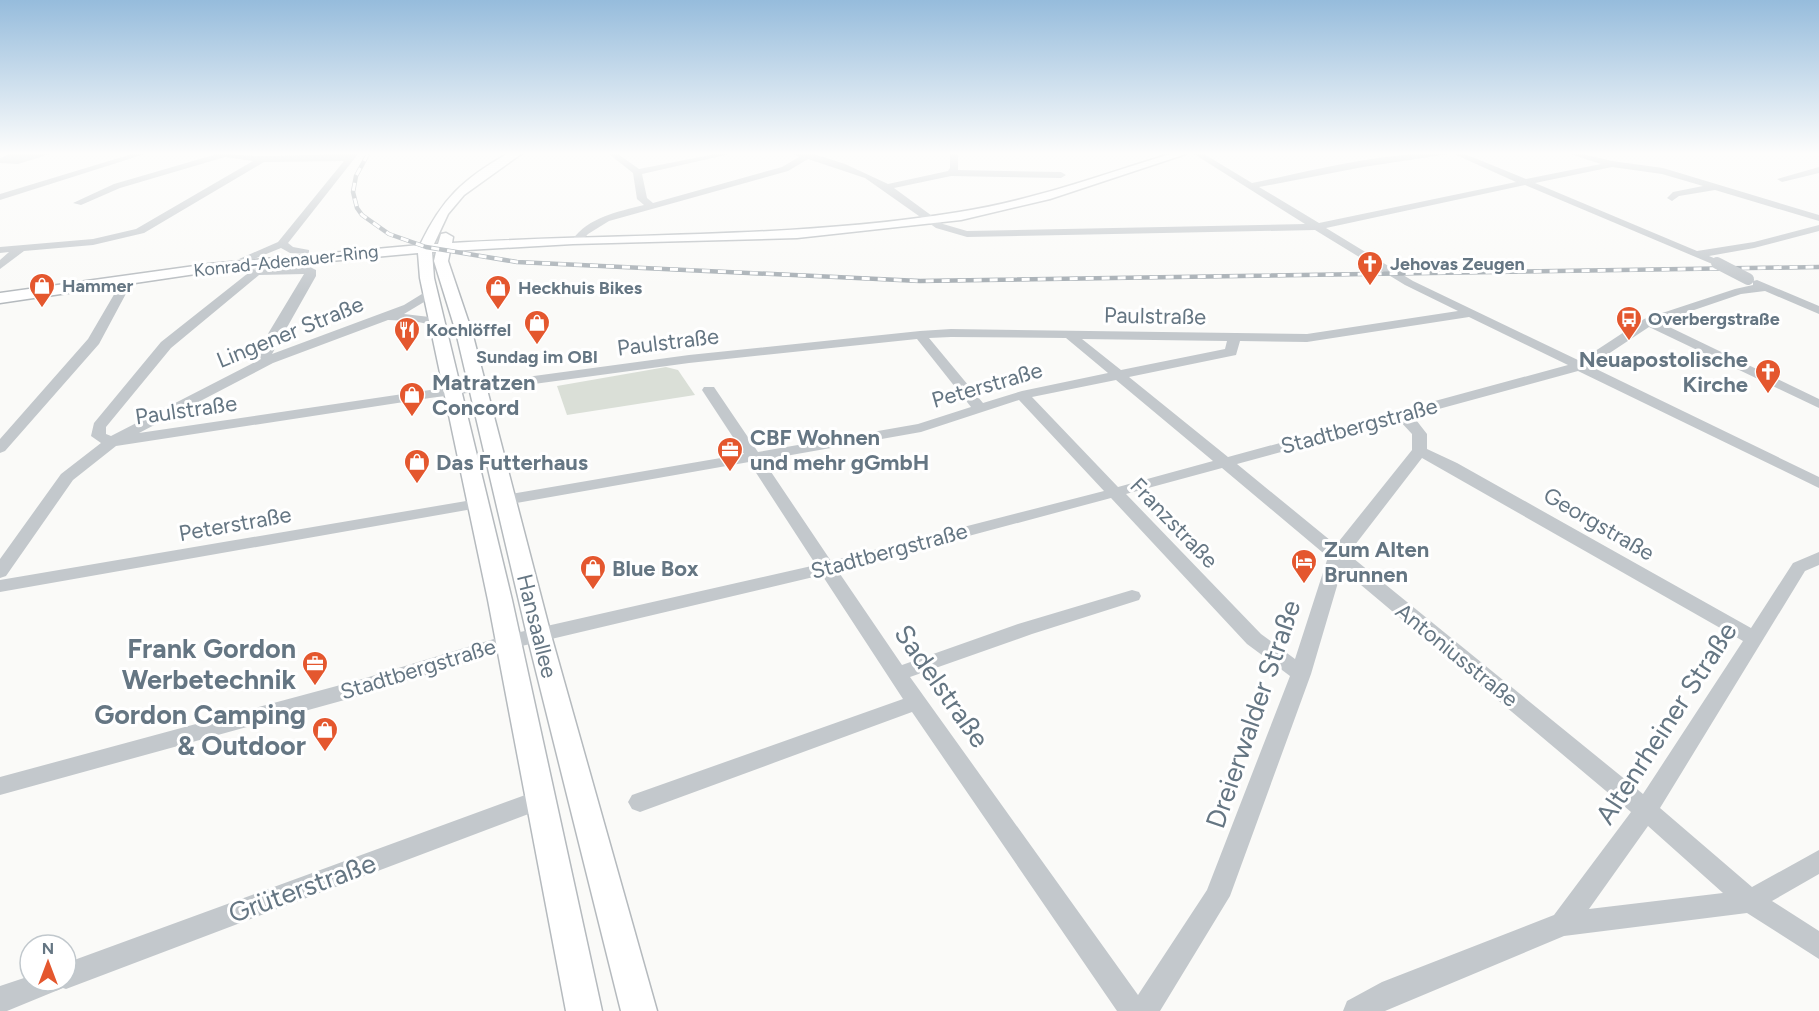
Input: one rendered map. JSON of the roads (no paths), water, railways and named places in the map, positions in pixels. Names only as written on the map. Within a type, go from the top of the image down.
[{"type":"main road","points":[[427,245],[442,213],[453,201]]},
{"type":"main road","points":[[444,244],[459,201]]},
{"type":"main road","name":"Konrad-Adenauer-Ring","points":[[444,244],[491,246],[575,240],[797,234],[961,216],[1024,201]]},
{"type":"main road","name":"Konrad-Adenauer-Ring","points":[[0,292],[149,269],[305,252],[546,237],[575,240]]},
{"type":"main road","name":"Hansaallee","points":[[444,244],[441,258],[445,274],[464,332],[539,635],[639,1011]]},
{"type":"main road","name":"Konrad-Adenauer-Ring","points":[[0,298],[209,268],[427,245]]},
{"type":"main road","name":"Hansaallee","points":[[427,245],[430,293],[478,504],[584,1011]]},
{"type":"main road","points":[[445,274],[451,263],[460,256],[491,246]]},
{"type":"street","points":[[78,204],[84,201]]},
{"type":"street","points":[[0,250],[93,242],[140,231],[191,201]]},
{"type":"street","points":[[245,259],[282,244],[317,201]]},
{"type":"street","points":[[645,201],[650,205]]},
{"type":"street","points":[[575,240],[605,219],[664,201]]},
{"type":"street","points":[[905,201],[948,231],[967,234],[1316,226],[1435,201]]},
{"type":"street","points":[[1275,201],[1409,282],[1819,483]]},
{"type":"street","points":[[1572,201],[1816,307]]},
{"type":"street","points":[[1765,201],[1819,218]]},
{"type":"street","points":[[1697,254],[1754,245],[1819,228]]},
{"type":"street","points":[[282,244],[290,250],[305,252]]},
{"type":"street","points":[[0,266],[21,248]]},
{"type":"street","points":[[111,442],[98,436],[99,426],[166,345],[256,272],[310,270],[310,276],[264,352],[268,360]]},
{"type":"street","name":"Stadtbergstraße","points":[[0,786],[359,688],[507,642],[666,607],[827,567],[1113,493],[1581,366],[1648,322],[1739,291],[1766,287]]},
{"type":"street","points":[[0,448],[94,341],[123,288]]},
{"type":"street","name":"Lingener Straße","points":[[0,572],[67,477],[111,442],[268,360],[384,318],[408,308],[430,293]]},
{"type":"street","points":[[1234,338],[1306,338],[1472,313]]},
{"type":"street","name":"Lingener Straße","points":[[384,318],[413,317],[438,322]]},
{"type":"street","points":[[1648,322],[1819,404]]},
{"type":"street","name":"Paulstraße","points":[[111,442],[688,359],[920,335],[951,333],[1234,338]]},
{"type":"street","points":[[920,335],[980,408]]},
{"type":"street","name":"Antoniusstraße","points":[[1070,335],[1646,810],[1750,901],[1819,946]]},
{"type":"street","name":"Peterstraße","points":[[505,500],[921,428],[1022,395],[1231,352],[1234,338]]},
{"type":"street","name":"Sadelstraße","points":[[709,390],[916,702],[1015,839],[1133,1011]]},
{"type":"street","name":"Franzstraße","points":[[1022,395],[1254,639],[1301,674]]},
{"type":"street","points":[[1401,415],[1413,423],[1420,432],[1423,440],[1419,451]]},
{"type":"street","name":"Dreierwalder Straße","points":[[1144,1011],[1217,896],[1301,674],[1337,556],[1419,451]]},
{"type":"street","name":"Georgstraße","points":[[1419,451],[1461,471],[1755,639]]},
{"type":"street","name":"Peterstraße","points":[[0,586],[478,504]]},
{"type":"street","name":"Altenrheiner Straße","points":[[1563,924],[1646,810],[1799,567],[1819,558]]},
{"type":"street","points":[[898,674],[1025,629],[1132,596]]},
{"type":"street","points":[[640,802],[916,702]]},
{"type":"street","name":"Grüterstraße","points":[[78,972],[539,800]]},
{"type":"street","points":[[1357,1011],[1392,992],[1563,924],[1750,901],[1819,861]]},
{"type":"street","points":[[0,1000],[19,993]]},
{"type":"railway","points":[[355,201],[362,215],[389,234],[426,247],[517,262],[920,281],[1819,267]]},
{"type":"place","name":"Jehovas Zeugen","points":[[1370,287]]},
{"type":"place","name":"Hammer","points":[[42,309]]},
{"type":"place","name":"Heckhuis Bikes","points":[[498,311]]},
{"type":"place","name":"Overbergstraße","points":[[1629,342]]},
{"type":"place","name":"Sundag im OBI","points":[[537,346]]},
{"type":"place","name":"Kochlöffel","points":[[407,353]]},
{"type":"place","name":"Neuapostolische Kirche","points":[[1768,395]]},
{"type":"place","name":"Matratzen Concord","points":[[412,418]]},
{"type":"place","name":"CBF Wohnen und mehr gGmbH","points":[[730,473]]},
{"type":"place","name":"Das Futterhaus","points":[[417,485]]},
{"type":"place","name":"Zum Alten Brunnen","points":[[1304,585]]},
{"type":"place","name":"Blue Box","points":[[593,591]]},
{"type":"place","name":"Frank Gordon Werbetechnik","points":[[315,687]]},
{"type":"place","name":"Gordon Camping & Outdoor","points":[[325,753]]}]
